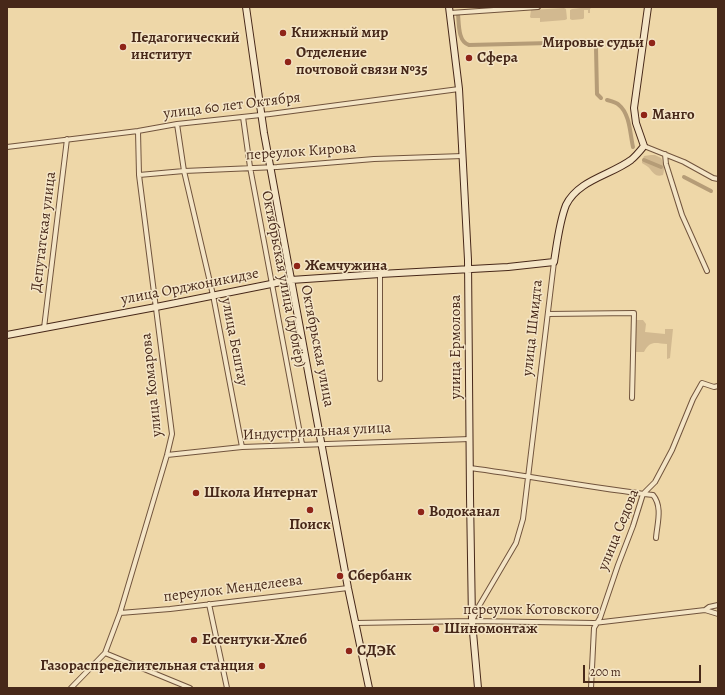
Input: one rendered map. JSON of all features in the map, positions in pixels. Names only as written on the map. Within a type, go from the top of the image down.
[{"type":"street","name":"Октябрьская улица","points":[[246,7],[260,115],[348,588],[369,688]]},
{"type":"street","points":[[451,11],[538,7]]},
{"type":"street","points":[[648,7],[634,108],[636,123],[644,146],[684,162],[713,178],[718,179]]},
{"type":"street","name":"улица Ермолова","points":[[451,11],[464,156],[468,269],[472,621],[478,688]]},
{"type":"street","name":"улица 60 лет Октября","points":[[7,148],[67,139],[138,131],[177,124],[260,115],[459,89]]},
{"type":"street","name":"Октябрьская улица (дублёр)","points":[[243,117],[250,167],[302,444]]},
{"type":"street","name":"улица Бештау","points":[[177,124],[184,171],[213,295],[242,447]]},
{"type":"street","name":"улица Комарова","points":[[104,653],[120,613],[172,434],[139,176],[138,131]]},
{"type":"street","name":"Депутатская улица","points":[[44,328],[67,139]]},
{"type":"street","name":"улица Шмидта","points":[[472,621],[479,606],[516,543],[523,519],[554,262],[563,214],[567,204],[577,191],[588,183],[631,161],[644,146]]},
{"type":"street","points":[[665,154],[666,164],[682,215],[707,271]]},
{"type":"street","name":"переулок Кирова","points":[[139,176],[184,171],[374,158],[464,156]]},
{"type":"street","name":"улица Орджоникидзе","points":[[7,335],[291,280],[508,267],[554,262]]},
{"type":"street","points":[[380,274],[380,379]]},
{"type":"street","points":[[548,314],[634,313],[632,398]]},
{"type":"street","name":"улица Седова","points":[[591,688],[594,628],[598,622],[643,494],[655,482],[672,450],[693,399],[702,383],[714,387],[718,386]]},
{"type":"street","name":"Индустриальная улица","points":[[167,455],[242,447],[470,439]]},
{"type":"street","points":[[470,468],[529,476],[609,490],[653,495],[657,500],[658,516],[656,538]]},
{"type":"street","name":"переулок Менделеева","points":[[120,613],[170,609],[348,588]]},
{"type":"street","points":[[209,604],[227,688]]},
{"type":"street","name":"переулок Котовского","points":[[705,610],[709,607],[718,605]]},
{"type":"street","name":"переулок Котовского","points":[[356,623],[472,621],[598,622],[705,610],[718,614]]},
{"type":"street","points":[[72,688],[104,653],[190,688]]},
{"type":"shaded area","points":[[590,7],[590,13],[588,13],[588,10],[584,10],[583,19],[570,19],[570,10]]},
{"type":"shaded area","points":[[566,9],[567,19],[565,20],[540,22],[540,18],[530,17],[531,10]]},
{"type":"shaded area","points":[[651,155],[661,158],[664,166],[663,175],[655,175],[642,163],[644,156]]},
{"type":"shaded area","points":[[636,320],[643,320],[646,324],[645,332],[665,334],[665,329],[673,329],[670,358],[667,359],[667,344],[653,343],[646,348],[644,352],[636,352]]},
{"type":"waterway","points":[[458,14],[461,37],[465,43],[469,45],[591,42],[596,48],[597,94],[601,98]]},
{"type":"waterway","points":[[607,100],[618,104],[623,109],[629,124],[633,147]]},
{"type":"waterway","points":[[644,160],[661,167]]},
{"type":"waterway","points":[[684,177],[711,191]]},
{"type":"place","name":"Книжный мир","points":[[283,33]]},
{"type":"place","name":"Мировые судьи","points":[[652,43]]},
{"type":"place","name":"Педагогический институт","points":[[123,47]]},
{"type":"place","name":"Сфера","points":[[469,58]]},
{"type":"place","name":"Отделение почтовой связи №35","points":[[288,62]]},
{"type":"place","name":"Манго","points":[[644,115]]},
{"type":"place","name":"Жемчужина","points":[[297,266]]},
{"type":"place","name":"Школа Интернат","points":[[196,493]]},
{"type":"place","name":"Поиск","points":[[310,510]]},
{"type":"place","name":"Водоканал","points":[[421,512]]},
{"type":"place","name":"Сбербанк","points":[[340,576]]},
{"type":"place","name":"Шиномонтаж","points":[[436,629]]},
{"type":"place","name":"Ессентуки-Хлеб","points":[[194,640]]},
{"type":"place","name":"СДЭК","points":[[349,651]]},
{"type":"place","name":"Газораспределительная станция","points":[[262,666]]}]
